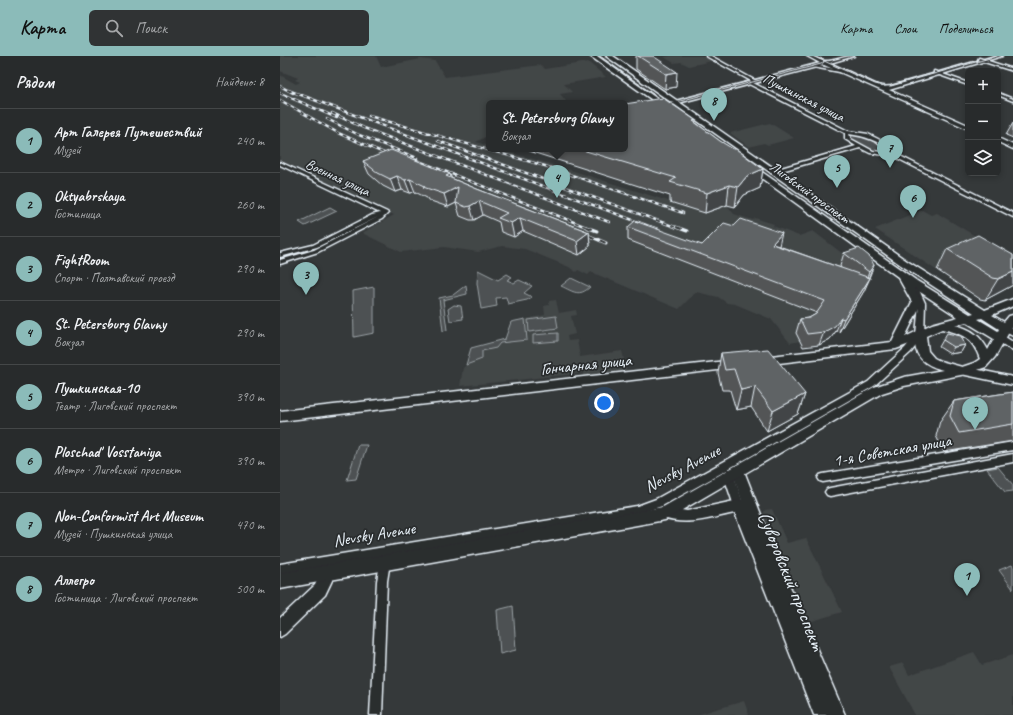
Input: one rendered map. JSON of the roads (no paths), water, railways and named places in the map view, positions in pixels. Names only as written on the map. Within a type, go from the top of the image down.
[{"type":"main road","name":"Лиговский проспект","points":[[593,56],[772,172],[904,263],[1009,331]]},
{"type":"main road","name":"Лиговский проспект","points":[[609,56],[671,106]]},
{"type":"main road","points":[[686,120],[720,144]]},
{"type":"main road","name":"Лиговский проспект","points":[[743,164],[756,171],[902,276],[966,318],[1000,338]]},
{"type":"main road","points":[[826,222],[838,218]]},
{"type":"main road","points":[[896,345],[917,302],[902,276]]},
{"type":"main road","name":"Nevsky Avenue","points":[[920,336],[941,325],[995,311],[1013,302]]},
{"type":"main road","points":[[966,318],[1009,331]]},
{"type":"main road","name":"Nevsky Avenue","points":[[280,581],[330,566],[385,562],[665,513],[734,470],[885,386],[977,367],[986,360],[1000,338],[1009,331],[1013,319]]},
{"type":"main road","points":[[941,325],[963,330],[970,334],[979,342],[986,360]]},
{"type":"main road","points":[[920,336],[920,350],[930,361],[941,366],[965,370]]},
{"type":"main road","name":"Гончарная улица","points":[[280,416],[896,345],[920,336]]},
{"type":"street","name":"Пушкинская улица","points":[[708,56],[752,82],[847,133],[866,135],[892,148],[892,154]]},
{"type":"street","points":[[809,56],[828,62],[965,121]]},
{"type":"street","points":[[818,56],[846,72],[887,88],[965,126]]},
{"type":"street","points":[[671,106],[752,82],[852,56]]},
{"type":"street","points":[[982,60],[989,56]]},
{"type":"street","points":[[887,88],[1000,56]]},
{"type":"street","points":[[982,60],[1013,70]]},
{"type":"street","points":[[814,66],[846,72]]},
{"type":"street","points":[[937,73],[965,83]]},
{"type":"street","points":[[1001,95],[1013,100]]},
{"type":"street","name":"Пушкинская улица","points":[[847,133],[846,138],[860,146],[876,153],[892,154],[1013,215]]},
{"type":"street","points":[[1001,137],[1013,142]]},
{"type":"street","points":[[1001,141],[1013,147]]},
{"type":"street","points":[[772,172],[860,146]]},
{"type":"street","name":"Военная улица","points":[[280,163],[385,213]]},
{"type":"street","points":[[280,255],[315,246],[374,216],[385,213]]},
{"type":"street","points":[[280,262],[316,252],[380,218],[385,213]]},
{"type":"street","points":[[913,283],[922,303],[920,336]]},
{"type":"street","name":"Nevsky Avenue","points":[[280,569],[330,566],[644,509],[734,470],[875,382],[908,350],[920,336]]},
{"type":"street","name":"Лиговский проспект","points":[[1000,338],[1013,347]]},
{"type":"street","points":[[965,370],[1013,381]]},
{"type":"street","name":"1-я Советская улица","points":[[823,478],[1013,446]]},
{"type":"street","name":"1-я Советская улица","points":[[830,492],[1013,458]]},
{"type":"street","name":"Суворовский проспект","points":[[734,470],[739,506],[822,715]]},
{"type":"street","name":"Суворовский проспект","points":[[734,470],[754,516],[799,630],[836,715]]},
{"type":"street","points":[[665,513],[687,517],[739,506]]},
{"type":"street","points":[[376,715],[382,581],[385,562]]},
{"type":"street","points":[[280,629],[320,590],[330,566]]},
{"type":"tram line","points":[[600,56],[660,99],[671,102],[680,101],[821,64],[824,62],[823,60]]},
{"type":"tram line","points":[[813,56],[823,60]]},
{"type":"tram line","points":[[823,60],[875,84],[891,86],[997,56]]},
{"type":"railway","points":[[280,86],[293,93]]},
{"type":"railway","points":[[288,90],[654,228]]},
{"type":"railway","points":[[280,93],[337,118]]},
{"type":"railway","points":[[280,100],[338,133],[393,157]]},
{"type":"railway","points":[[332,113],[364,128],[609,222]]},
{"type":"railway","points":[[369,116],[486,149]]},
{"type":"railway","points":[[327,119],[359,135],[417,158]]},
{"type":"railway","points":[[438,141],[678,228]]},
{"type":"railway","points":[[496,152],[545,166],[683,213]]},
{"type":"railway","points":[[411,158],[589,228]]},
{"type":"railway","points":[[586,227],[597,231]]},
{"type":"railway","points":[[676,227],[687,231]]},
{"type":"railway","points":[[578,231],[606,243]]},
{"type":"place","name":"Аллегро","points":[[714,121]]},
{"type":"place","name":"Non-Conformist Art Museum","points":[[890,168]]},
{"type":"place","name":"Пушкинская-10","points":[[837,188]]},
{"type":"place","name":"St. Petersburg Glavny","points":[[557,198]]},
{"type":"place","name":"Ploschad' Vosstaniya","points":[[913,218]]},
{"type":"place","name":"FightRoom","points":[[306,295]]},
{"type":"place","name":"Oktyabrskaya","points":[[975,430]]},
{"type":"place","name":"Арт Галерея Путешествий","points":[[967,596]]}]
